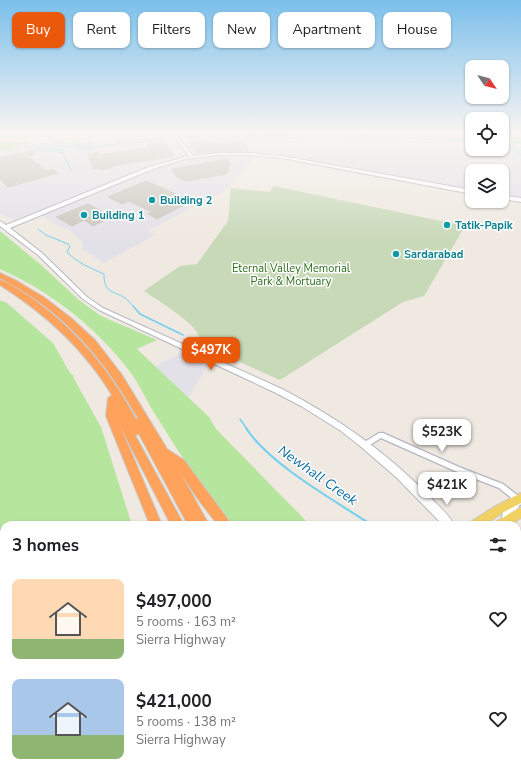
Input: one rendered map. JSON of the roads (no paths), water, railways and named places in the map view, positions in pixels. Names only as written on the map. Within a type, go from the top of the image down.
[{"type":"highway","points":[[0,275],[22,286],[52,306],[78,328],[96,347],[132,398],[202,521]]},
{"type":"highway","points":[[0,281],[24,296],[56,321],[84,348],[102,370],[186,521]]},
{"type":"highway","points":[[0,281],[26,294],[52,312],[77,334],[94,353],[122,394],[193,521]]},
{"type":"highway","points":[[0,289],[38,313],[73,344],[113,398],[142,459],[176,521]]},
{"type":"highway","points":[[113,398],[111,416],[154,521]]},
{"type":"highway","points":[[162,450],[180,463],[204,498],[223,521]]},
{"type":"highway","points":[[150,512],[151,521]]},
{"type":"main road","points":[[482,521],[494,512],[520,500]]},
{"type":"main road","points":[[507,521],[521,512]]},
{"type":"street","points":[[154,167],[3,225],[56,268],[85,298],[101,309],[277,390],[318,412],[388,463],[429,501],[446,521]]},
{"type":"street","points":[[335,167],[465,191]]},
{"type":"street","points":[[509,198],[521,200]]},
{"type":"street","points":[[365,445],[380,435],[457,469],[501,486],[520,500],[516,506],[505,514],[503,521]]},
{"type":"waterway","name":"Newhall Creek","points":[[38,229],[46,235],[68,244],[70,246],[67,252],[71,256],[84,265],[104,274],[105,285],[107,288],[125,298],[133,306]]},
{"type":"waterway","name":"Newhall Creek","points":[[133,306],[140,314],[183,335]]},
{"type":"waterway","name":"Newhall Creek","points":[[240,419],[247,429]]},
{"type":"waterway","name":"Newhall Creek","points":[[246,428],[256,442],[286,468],[366,521]]},
{"type":"place","name":"Building 2","points":[[152,200]]},
{"type":"place","name":"Building 1","points":[[84,215]]},
{"type":"place","name":"Tatik-Papik","points":[[447,225]]},
{"type":"place","name":"Sardarabad","points":[[396,254]]},
{"type":"park label","name":"Eternal Valley Memorial Park & Mortuary","points":[[291,274]]}]
